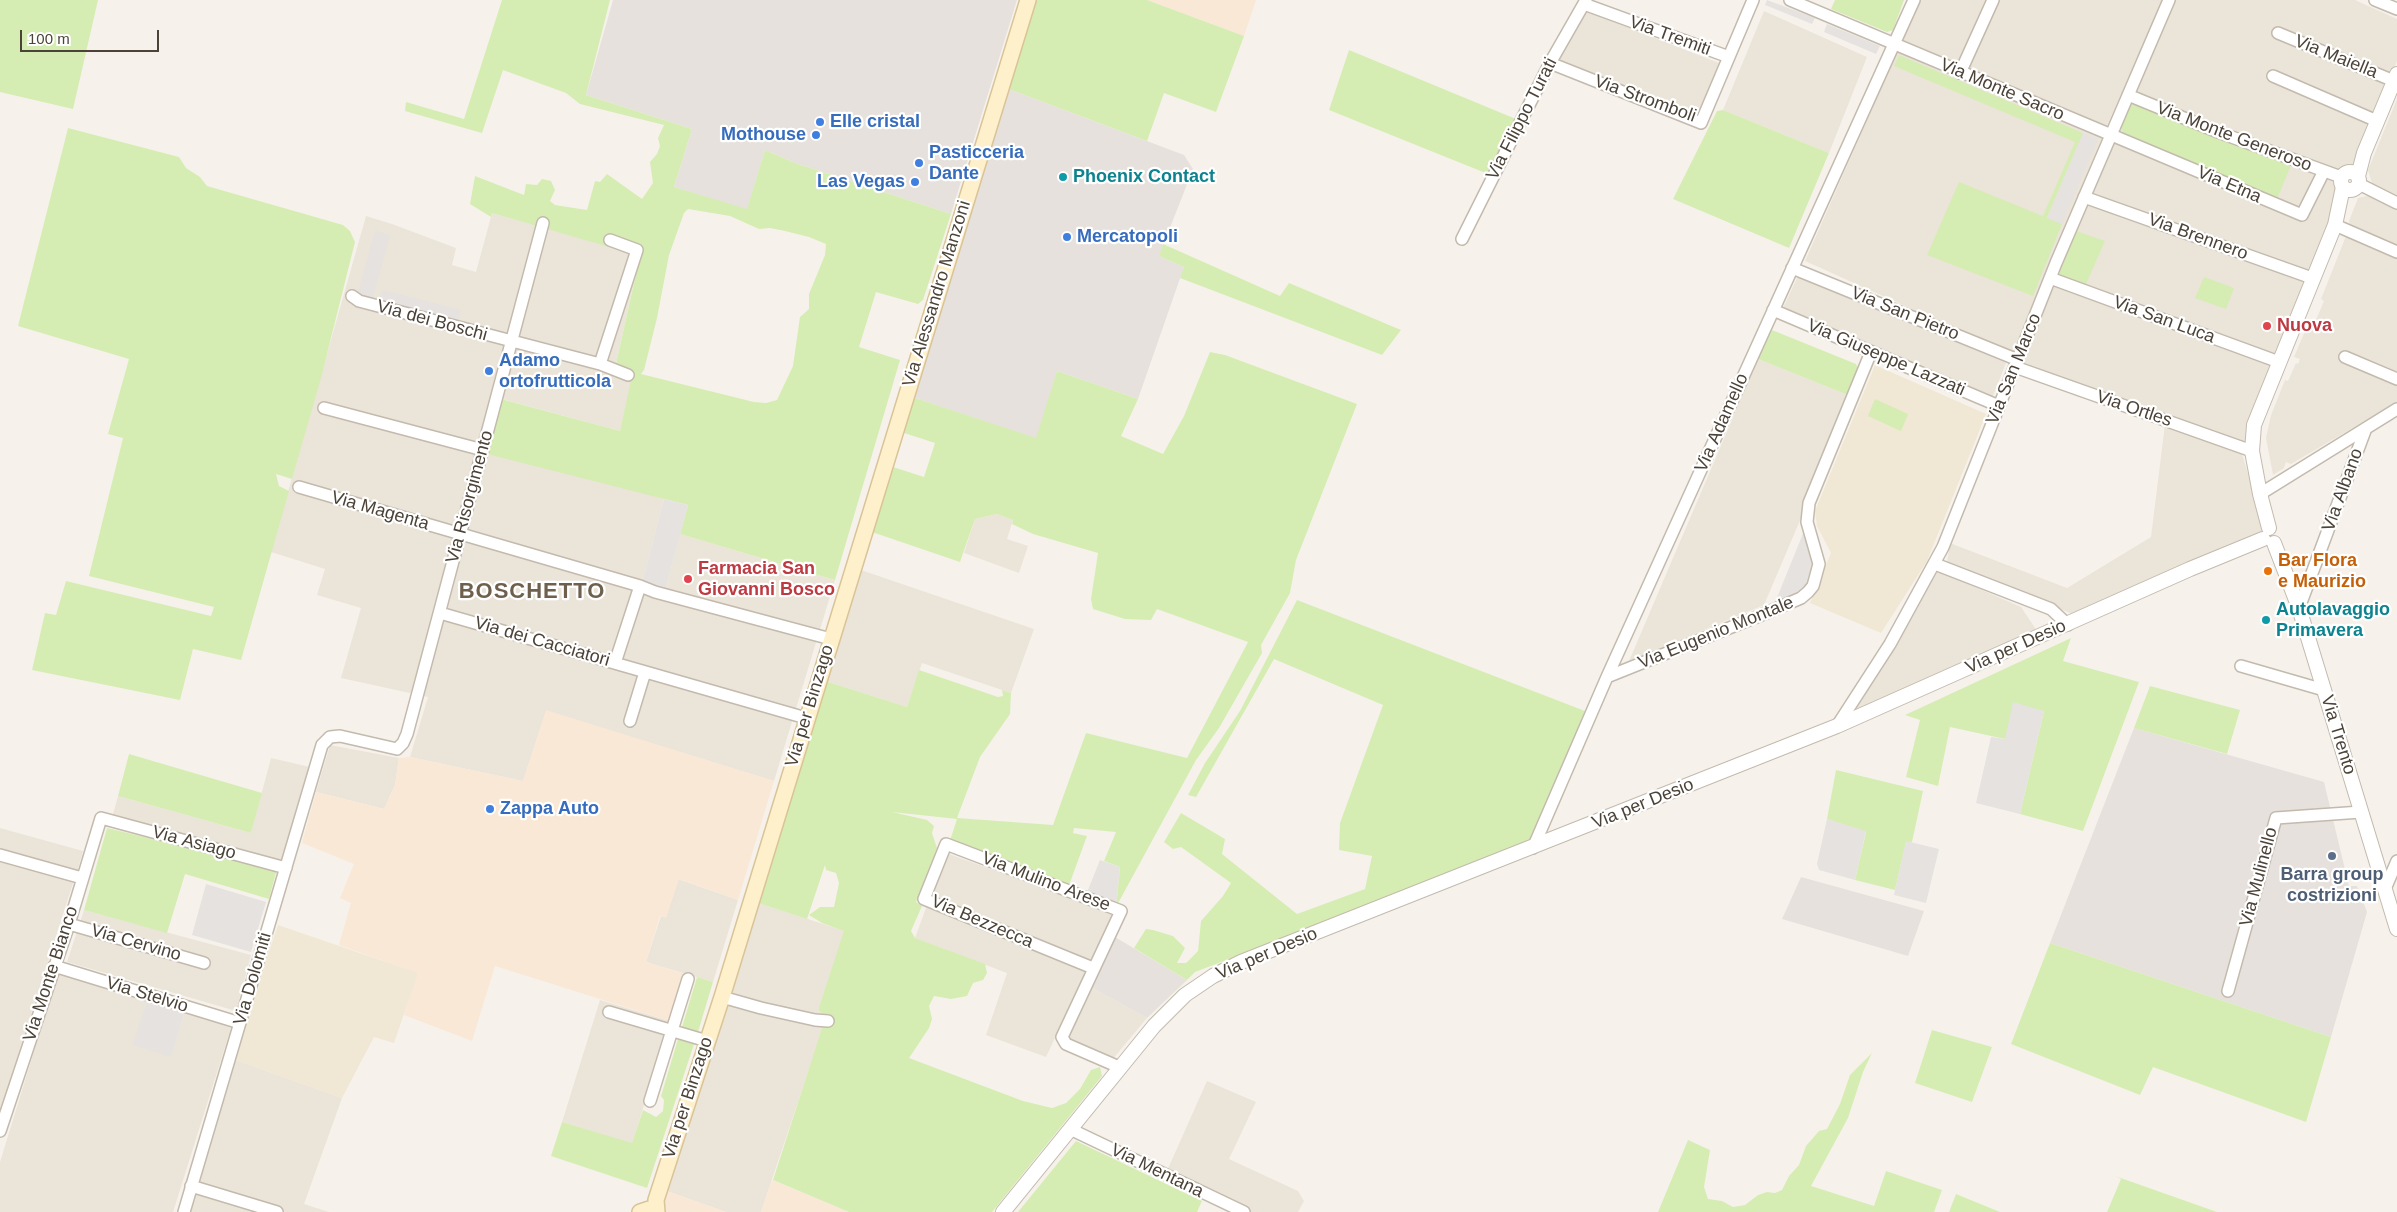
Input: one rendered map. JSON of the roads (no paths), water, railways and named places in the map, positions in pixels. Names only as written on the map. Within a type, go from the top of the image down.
[{"type":"main road","name":"Via Alessandro Manzoni","points":[[899,415],[1028,0]]},
{"type":"main road","name":"Via per Binzago","points":[[651,1209],[722,997],[899,415]]},
{"type":"street","name":"Via Stromboli","points":[[1550,63],[1701,123],[1754,0]]},
{"type":"street","points":[[1790,0],[1895,44]]},
{"type":"street","name":"Via Adamello","points":[[1532,848],[1607,677],[1914,0]]},
{"type":"street","points":[[1960,74],[1993,0]]},
{"type":"street","name":"Via San Marco","points":[[1837,726],[1890,644],[1935,564],[2050,278],[2169,0]]},
{"type":"street","points":[[2375,0],[2397,9]]},
{"type":"street","name":"Via Tremiti","points":[[1585,2],[1729,58]]},
{"type":"street","name":"Via Filippo Turati","points":[[1462,239],[1550,63],[1585,2]]},
{"type":"street","name":"Via Maiella","points":[[2278,33],[2396,77]]},
{"type":"street","name":"Via Monte Sacro","points":[[1895,44],[1960,74],[2110,135]]},
{"type":"street","points":[[2273,76],[2378,121]]},
{"type":"street","name":"Via Trento","points":[[2396,77],[2350,181],[2254,426],[2252,451],[2269,537],[2299,608],[2397,929]]},
{"type":"street","name":"Via Monte Generoso","points":[[2128,95],[2218,132],[2350,181],[2397,203]]},
{"type":"street","name":"Via Etna","points":[[2110,135],[2302,216],[2324,171]]},
{"type":"street","name":"Via Brennero","points":[[2084,197],[2312,278]]},
{"type":"street","points":[[2337,218],[2397,252]]},
{"type":"street","name":"Via Risorgimento","points":[[322,745],[330,737],[340,736],[397,748],[404,743],[543,223]]},
{"type":"street","points":[[600,364],[637,250],[610,240]]},
{"type":"street","name":"Via San Pietro","points":[[1792,268],[2016,364]]},
{"type":"street","name":"Via San Luca","points":[[2050,278],[2279,362]]},
{"type":"street","name":"Via dei Boschi","points":[[352,296],[359,301],[600,364],[628,375]]},
{"type":"street","name":"Via Giuseppe Lazzati","points":[[1773,310],[1999,406]]},
{"type":"street","name":"Via Eugenio Montale","points":[[1607,677],[1801,598],[1813,586],[1818,564],[1807,522],[1809,503],[1871,352]]},
{"type":"street","points":[[2345,357],[2397,379]]},
{"type":"street","name":"Via Ortles","points":[[2016,364],[2252,451]]},
{"type":"street","points":[[324,408],[483,450]]},
{"type":"street","points":[[2260,494],[2397,409]]},
{"type":"street","name":"Via Albano","points":[[2299,608],[2366,428]]},
{"type":"street","name":"Via Magenta","points":[[299,487],[640,586],[655,592],[831,640]]},
{"type":"street","name":"Via per Desio","points":[[1003,1212],[1119,1067],[1170,1009],[1213,976],[1251,958],[1837,726],[2068,625],[2190,569],[2269,537]]},
{"type":"street","points":[[1935,564],[2051,609],[2068,625]]},
{"type":"street","points":[[615,663],[640,586]]},
{"type":"street","name":"Via dei Cacciatori","points":[[440,613],[806,718]]},
{"type":"street","points":[[2241,666],[2324,690]]},
{"type":"street","points":[[630,721],[645,672]]},
{"type":"street","name":"Via Dolomiti","points":[[184,1212],[322,745]]},
{"type":"street","name":"Via Mulinello","points":[[2228,991],[2276,818],[2361,812]]},
{"type":"street","name":"Via Asiago","points":[[101,818],[286,868]]},
{"type":"street","name":"Via Monte Bianco","points":[[1,1126],[69,924],[101,818]]},
{"type":"street","name":"Via Mulino Arese","points":[[946,844],[1121,911],[1062,1037],[1063,1042],[1119,1067]]},
{"type":"street","name":"Via Bezzecca","points":[[946,844],[924,899],[1093,968]]},
{"type":"street","points":[[0,855],[82,878]]},
{"type":"street","points":[[2385,889],[2397,861]]},
{"type":"street","name":"Via Cervino","points":[[69,924],[204,963]]},
{"type":"street","name":"Via Stelvio","points":[[54,966],[240,1024]]},
{"type":"street","points":[[650,1101],[688,979]]},
{"type":"street","points":[[722,997],[761,1008],[828,1021]]},
{"type":"street","points":[[608,1012],[707,1041]]},
{"type":"street","name":"Via Mentana","points":[[1070,1129],[1244,1212]]},
{"type":"street","points":[[191,1186],[277,1212]]},
{"type":"place","name":"Elle cristal","points":[[820,122]]},
{"type":"place","name":"Mothouse","points":[[816,135]]},
{"type":"place","name":"Pasticceria Dante","points":[[919,163]]},
{"type":"place","name":"Phoenix Contact","points":[[1063,177]]},
{"type":"place","name":"Las Vegas","points":[[915,182]]},
{"type":"place","name":"Mercatopoli","points":[[1067,237]]},
{"type":"place","name":"Nuova","points":[[2267,326]]},
{"type":"place","name":"Adamo ortofrutticola","points":[[489,371]]},
{"type":"place","name":"Bar Flora e Maurizio","points":[[2268,571]]},
{"type":"place","name":"Farmacia San Giovanni Bosco","points":[[688,579]]},
{"type":"place","name":"Autolavaggio Primavera","points":[[2266,620]]},
{"type":"place","name":"Zappa Auto","points":[[490,809]]},
{"type":"place","name":"Barra group costrizioni","points":[[2332,856]]},
{"type":"district","name":"BOSCHETTO","points":[[532,592]]}]
